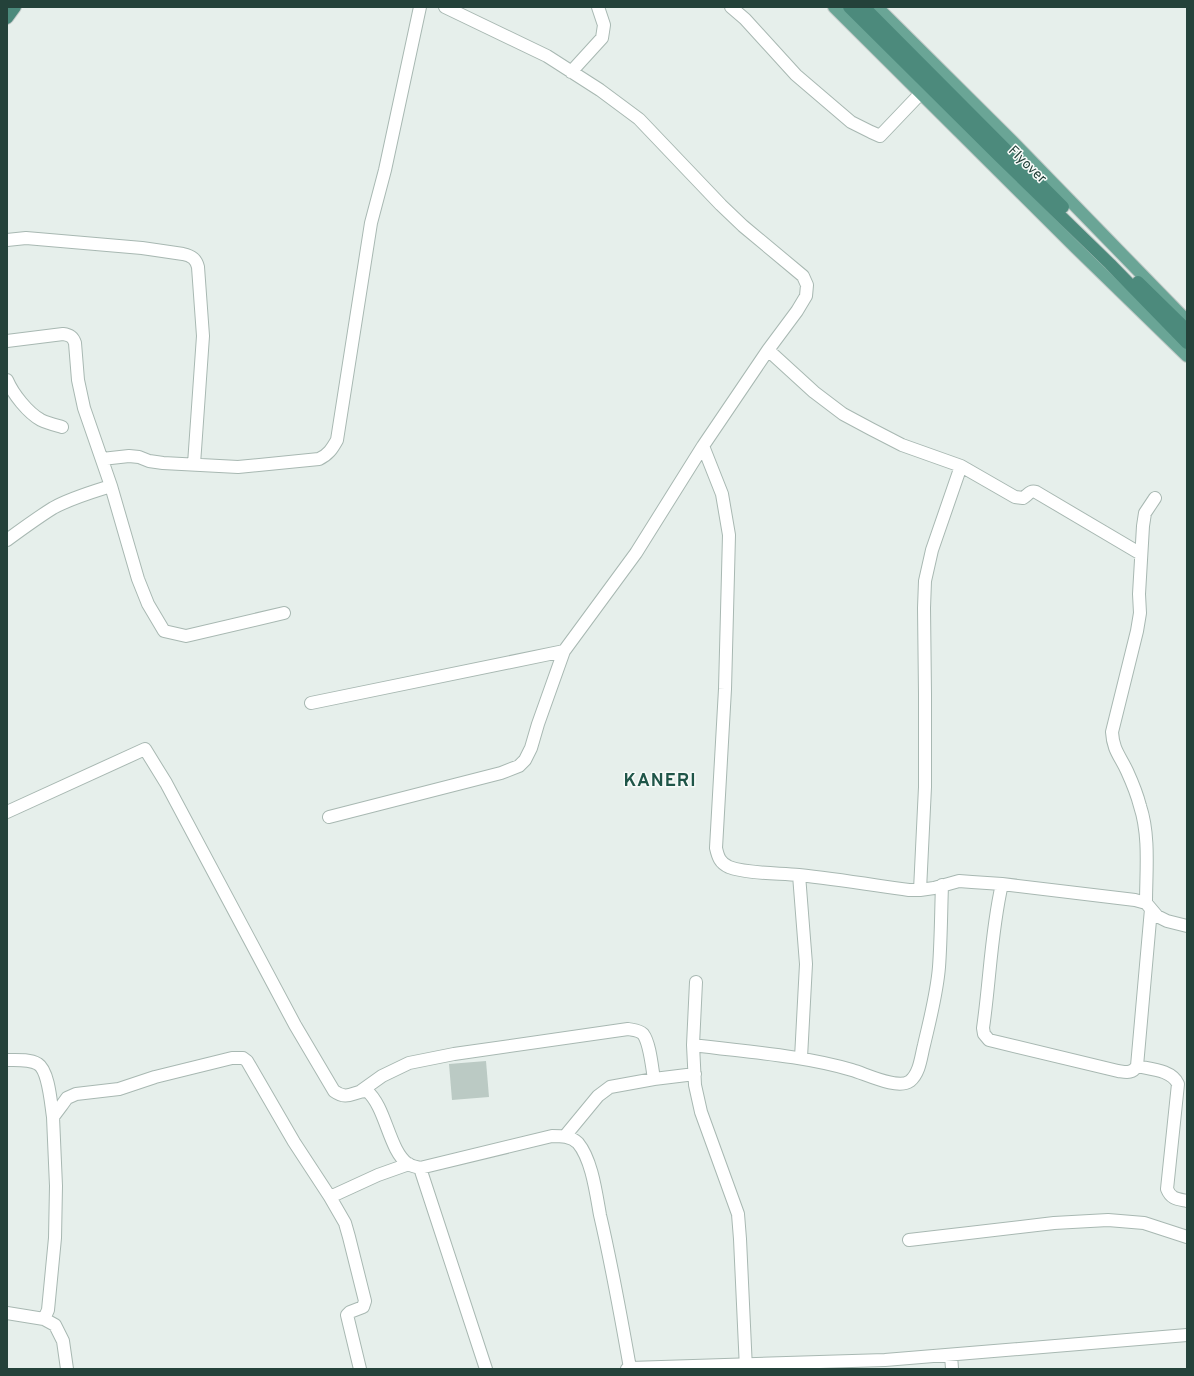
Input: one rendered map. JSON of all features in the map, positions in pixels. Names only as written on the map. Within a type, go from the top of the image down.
[{"type":"highway","points":[[7,18],[15,7]]},
{"type":"highway","name":"Flyover","points":[[849,7],[998,156],[1110,264],[1187,343]]},
{"type":"highway","name":"Flyover","points":[[864,7],[875,12],[1187,330]]},
{"type":"main road","points":[[834,7],[1074,246],[1187,356]]},
{"type":"main road","points":[[875,12],[1011,140],[1187,320]]},
{"type":"street","points":[[102,459],[129,456],[164,463],[238,467],[319,459],[327,456],[333,448],[337,440],[371,223],[385,170],[420,7]]},
{"type":"street","points":[[329,817],[501,773],[518,766],[525,760],[531,748],[564,651],[636,553],[703,446],[806,296],[807,285],[803,276],[737,221],[638,118],[600,90],[547,56],[445,7]]},
{"type":"street","points":[[571,72],[602,38],[604,25],[598,7]]},
{"type":"street","points":[[731,7],[745,19],[796,75],[852,122],[871,132],[880,136],[921,93]]},
{"type":"street","points":[[7,240],[26,238],[142,248],[189,255],[197,261],[203,336],[194,464]]},
{"type":"street","points":[[7,341],[63,334],[70,335],[73,338],[75,343],[78,380],[84,408],[111,486],[138,579],[148,604],[164,631],[186,636],[284,613]]},
{"type":"street","points":[[768,350],[814,392],[844,414],[870,429],[902,445],[961,466],[1015,497],[1023,498],[1029,492],[1036,492],[1141,554]]},
{"type":"street","points":[[7,380],[11,390],[25,407],[41,420],[62,427]]},
{"type":"street","points":[[703,446],[722,494],[729,535],[725,689],[716,848],[722,863],[729,867],[742,870],[799,875],[909,890],[934,888],[959,881],[1002,884],[1135,900],[1149,906],[1157,916],[1167,921],[1187,926]]},
{"type":"street","points":[[920,890],[925,787],[925,581],[932,550],[961,466]]},
{"type":"street","points":[[7,540],[54,508],[80,496],[111,486]]},
{"type":"street","points":[[1002,884],[996,910],[993,933],[983,1028],[984,1034],[989,1040],[1118,1071],[1128,1072],[1134,1070],[1137,1066],[1149,906],[1145,834],[1141,808],[1133,784],[1123,762],[1115,751],[1112,742],[1112,732],[1137,631],[1140,613],[1139,594],[1145,512],[1155,498]]},
{"type":"street","points":[[311,703],[564,651]]},
{"type":"street","points":[[7,812],[145,748],[166,782],[295,1025],[334,1091],[341,1096],[350,1096],[361,1091],[382,1076],[409,1063],[454,1054],[628,1029],[636,1030],[643,1034],[648,1045],[654,1079]]},
{"type":"street","points":[[799,875],[806,964],[801,1058]]},
{"type":"street","points":[[693,1045],[801,1058],[852,1070],[890,1083],[903,1084],[910,1082],[916,1074],[931,1016],[939,968],[942,885]]},
{"type":"street","points":[[696,982],[693,1045],[696,1085],[701,1112],[738,1214],[745,1367]]},
{"type":"street","points":[[53,1117],[67,1098],[76,1094],[119,1089],[156,1077],[238,1057],[247,1061],[294,1142],[345,1223],[365,1301],[363,1307],[350,1312],[347,1315],[360,1369]]},
{"type":"street","points":[[7,1060],[24,1060],[39,1065],[46,1075],[53,1117],[56,1186],[55,1238],[48,1310],[44,1319]]},
{"type":"street","points":[[1137,1066],[1173,1076],[1178,1084],[1167,1189],[1170,1195],[1177,1199],[1187,1201]]},
{"type":"street","points":[[565,1136],[598,1096],[610,1087],[654,1079],[695,1074]]},
{"type":"street","points":[[361,1091],[367,1091],[371,1094],[401,1156],[414,1166],[486,1369]]},
{"type":"street","points":[[330,1197],[378,1175],[414,1166],[552,1136],[565,1136],[576,1141],[585,1153],[593,1182],[616,1287],[628,1368],[844,1365],[951,1354],[1187,1335]]},
{"type":"street","points":[[910,1240],[1054,1223],[1108,1220],[1144,1223],[1187,1237]]},
{"type":"street","points":[[7,1313],[44,1319],[55,1324],[63,1341],[67,1369]]},
{"type":"street","points":[[951,1354],[952,1369]]},
{"type":"building","points":[[486,1061],[489,1097],[452,1100],[449,1064]]},
{"type":"district","name":"KANERI","points":[[660,780]]}]
